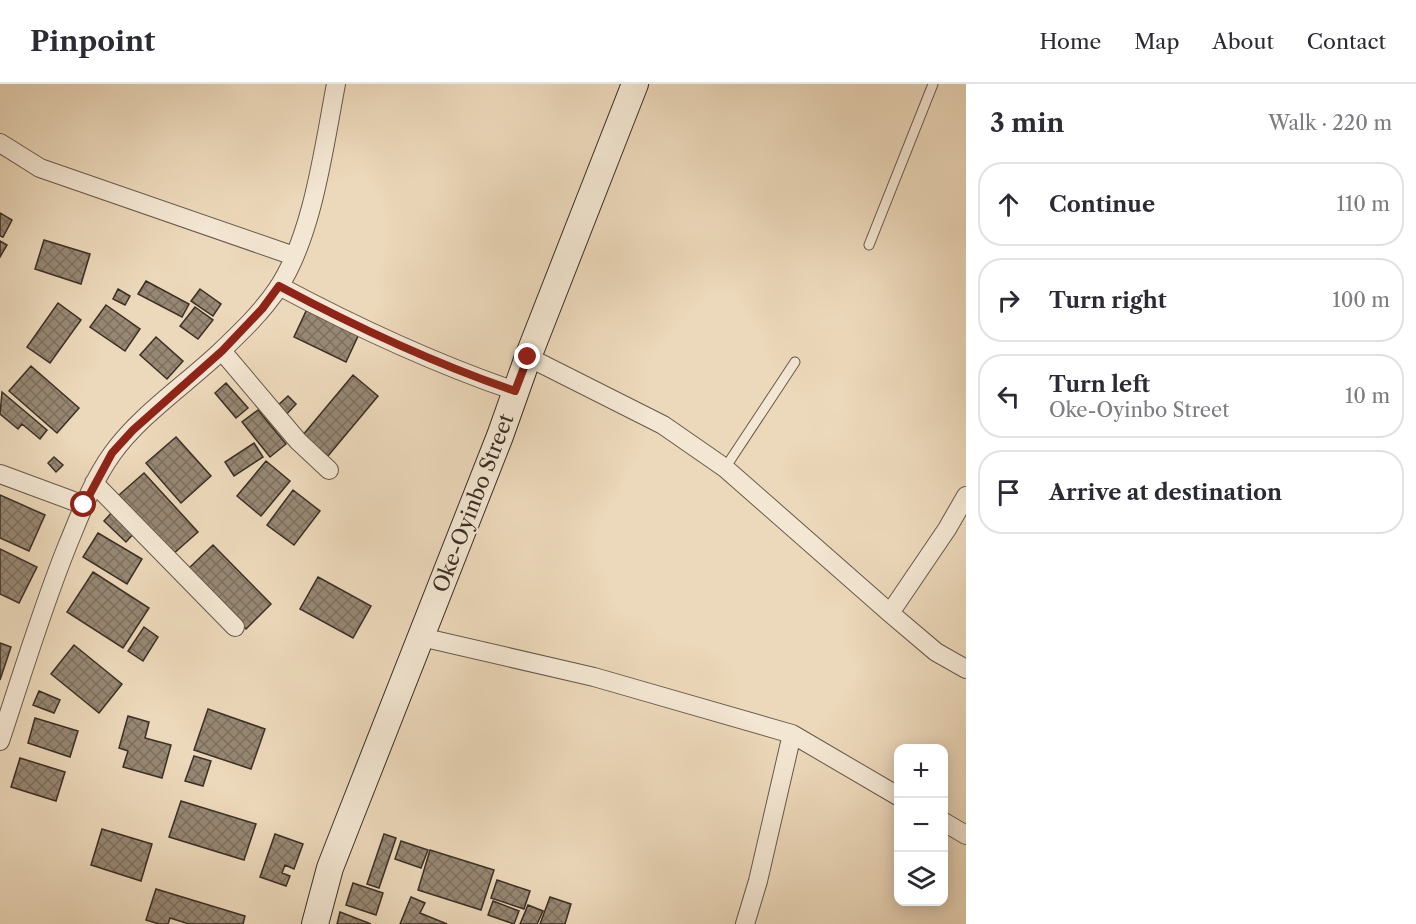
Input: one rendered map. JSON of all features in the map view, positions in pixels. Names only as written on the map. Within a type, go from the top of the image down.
[{"type":"main road","name":"Oke-Oyinbo Street","points":[[315,924],[334,858],[635,84]]},
{"type":"street","points":[[0,741],[50,588],[94,483],[112,453],[133,430],[222,351],[262,309],[279,286],[294,256],[318,178],[336,84]]},
{"type":"street","points":[[0,143],[40,168],[294,256]]},
{"type":"street","points":[[279,286],[357,326],[450,369],[515,391]]},
{"type":"street","points":[[222,351],[298,441],[329,470]]},
{"type":"street","points":[[528,357],[663,425],[725,468],[936,652],[966,669]]},
{"type":"street","points":[[0,474],[84,505]]},
{"type":"street","points":[[94,483],[235,627]]},
{"type":"street","points":[[890,613],[947,529],[966,496]]},
{"type":"street","points":[[421,637],[594,677],[792,734],[894,794]]},
{"type":"street","points":[[745,924],[758,882],[792,734]]},
{"type":"street","points":[[948,824],[966,835]]},
{"type":"lane","points":[[869,245],[933,84]]},
{"type":"lane","points":[[725,468],[795,362]]},
{"type":"building","points":[[0,213],[12,220],[3,237],[0,236]]},
{"type":"building","points":[[44,240],[90,254],[81,284],[35,269]]},
{"type":"building","points":[[0,241],[7,245],[0,257]]},
{"type":"building","points":[[146,281],[189,304],[182,317],[138,294]]},
{"type":"building","points":[[118,289],[130,296],[125,305],[113,299]]},
{"type":"building","points":[[200,289],[221,304],[213,316],[191,301]]},
{"type":"building","points":[[58,303],[81,320],[50,363],[27,347]]},
{"type":"building","points":[[106,305],[140,329],[125,351],[90,327]]},
{"type":"building","points":[[195,307],[213,320],[198,339],[180,326]]},
{"type":"building","points":[[307,309],[359,334],[346,362],[294,337]]},
{"type":"building","points":[[156,337],[183,361],[167,379],[140,355]]},
{"type":"building","points":[[31,366],[79,408],[57,433],[9,391]]},
{"type":"building","points":[[353,375],[378,396],[328,456],[303,435]]},
{"type":"building","points":[[226,383],[248,408],[236,418],[215,393]]},
{"type":"building","points":[[2,392],[47,430],[40,439],[22,424],[18,429],[0,414]]},
{"type":"building","points":[[288,396],[296,404],[284,417],[275,408]]},
{"type":"building","points":[[258,410],[286,444],[270,457],[242,422]]},
{"type":"building","points":[[176,437],[211,476],[181,503],[146,463]]},
{"type":"building","points":[[254,443],[263,457],[234,476],[225,462]]},
{"type":"building","points":[[54,457],[63,465],[56,472],[48,463]]},
{"type":"building","points":[[266,461],[290,481],[261,516],[237,496]]},
{"type":"building","points":[[144,473],[198,532],[172,555],[119,495]]},
{"type":"building","points":[[293,490],[320,511],[294,545],[267,525]]},
{"type":"building","points":[[0,495],[45,515],[29,551],[0,538]]},
{"type":"building","points":[[114,510],[136,531],[126,542],[104,521]]},
{"type":"building","points":[[98,533],[142,559],[127,584],[83,557]]},
{"type":"building","points":[[213,545],[271,604],[246,629],[187,570]]},
{"type":"building","points":[[0,549],[37,567],[19,603],[0,594]]},
{"type":"building","points":[[93,572],[149,608],[123,648],[67,612]]},
{"type":"building","points":[[318,577],[371,606],[353,638],[300,609]]},
{"type":"building","points":[[144,627],[158,637],[143,661],[128,651]]},
{"type":"building","points":[[0,643],[11,647],[0,680]]},
{"type":"building","points":[[74,645],[122,684],[99,713],[51,674]]},
{"type":"building","points":[[39,691],[60,700],[54,713],[33,705]]},
{"type":"building","points":[[208,709],[265,729],[251,769],[194,750]]},
{"type":"building","points":[[128,716],[149,722],[145,738],[171,745],[162,778],[123,767],[128,751],[119,748]]},
{"type":"building","points":[[35,718],[78,731],[70,757],[28,743]]},
{"type":"building","points":[[194,756],[211,761],[203,786],[185,781]]},
{"type":"building","points":[[20,758],[65,772],[56,801],[11,787]]},
{"type":"building","points":[[181,801],[256,824],[244,860],[169,837]]},
{"type":"building","points":[[102,829],[152,844],[141,881],[91,865]]},
{"type":"building","points":[[275,834],[303,844],[294,869],[285,865],[282,873],[290,876],[286,886],[260,877]]},
{"type":"building","points":[[384,834],[396,838],[379,888],[367,884]]},
{"type":"building","points":[[401,841],[428,850],[421,868],[395,859]]},
{"type":"building","points":[[430,850],[494,870],[481,910],[418,890]]},
{"type":"building","points":[[497,880],[530,891],[524,909],[491,898]]},
{"type":"building","points":[[353,883],[383,893],[376,915],[346,905]]},
{"type":"building","points":[[156,889],[245,916],[243,924],[189,924],[170,918],[168,924],[159,924],[146,920]]},
{"type":"building","points":[[411,897],[425,903],[420,913],[447,924],[400,924]]},
{"type":"building","points":[[550,897],[571,904],[565,924],[540,924]]},
{"type":"building","points":[[493,901],[519,911],[514,924],[488,915]]},
{"type":"building","points":[[528,905],[543,911],[537,924],[520,924]]},
{"type":"building","points":[[340,912],[371,924],[337,924]]},
{"type":"route","points":[[84,505],[112,453],[133,430],[222,351],[262,309],[279,286],[357,326],[450,369],[515,391],[528,357]]}]
